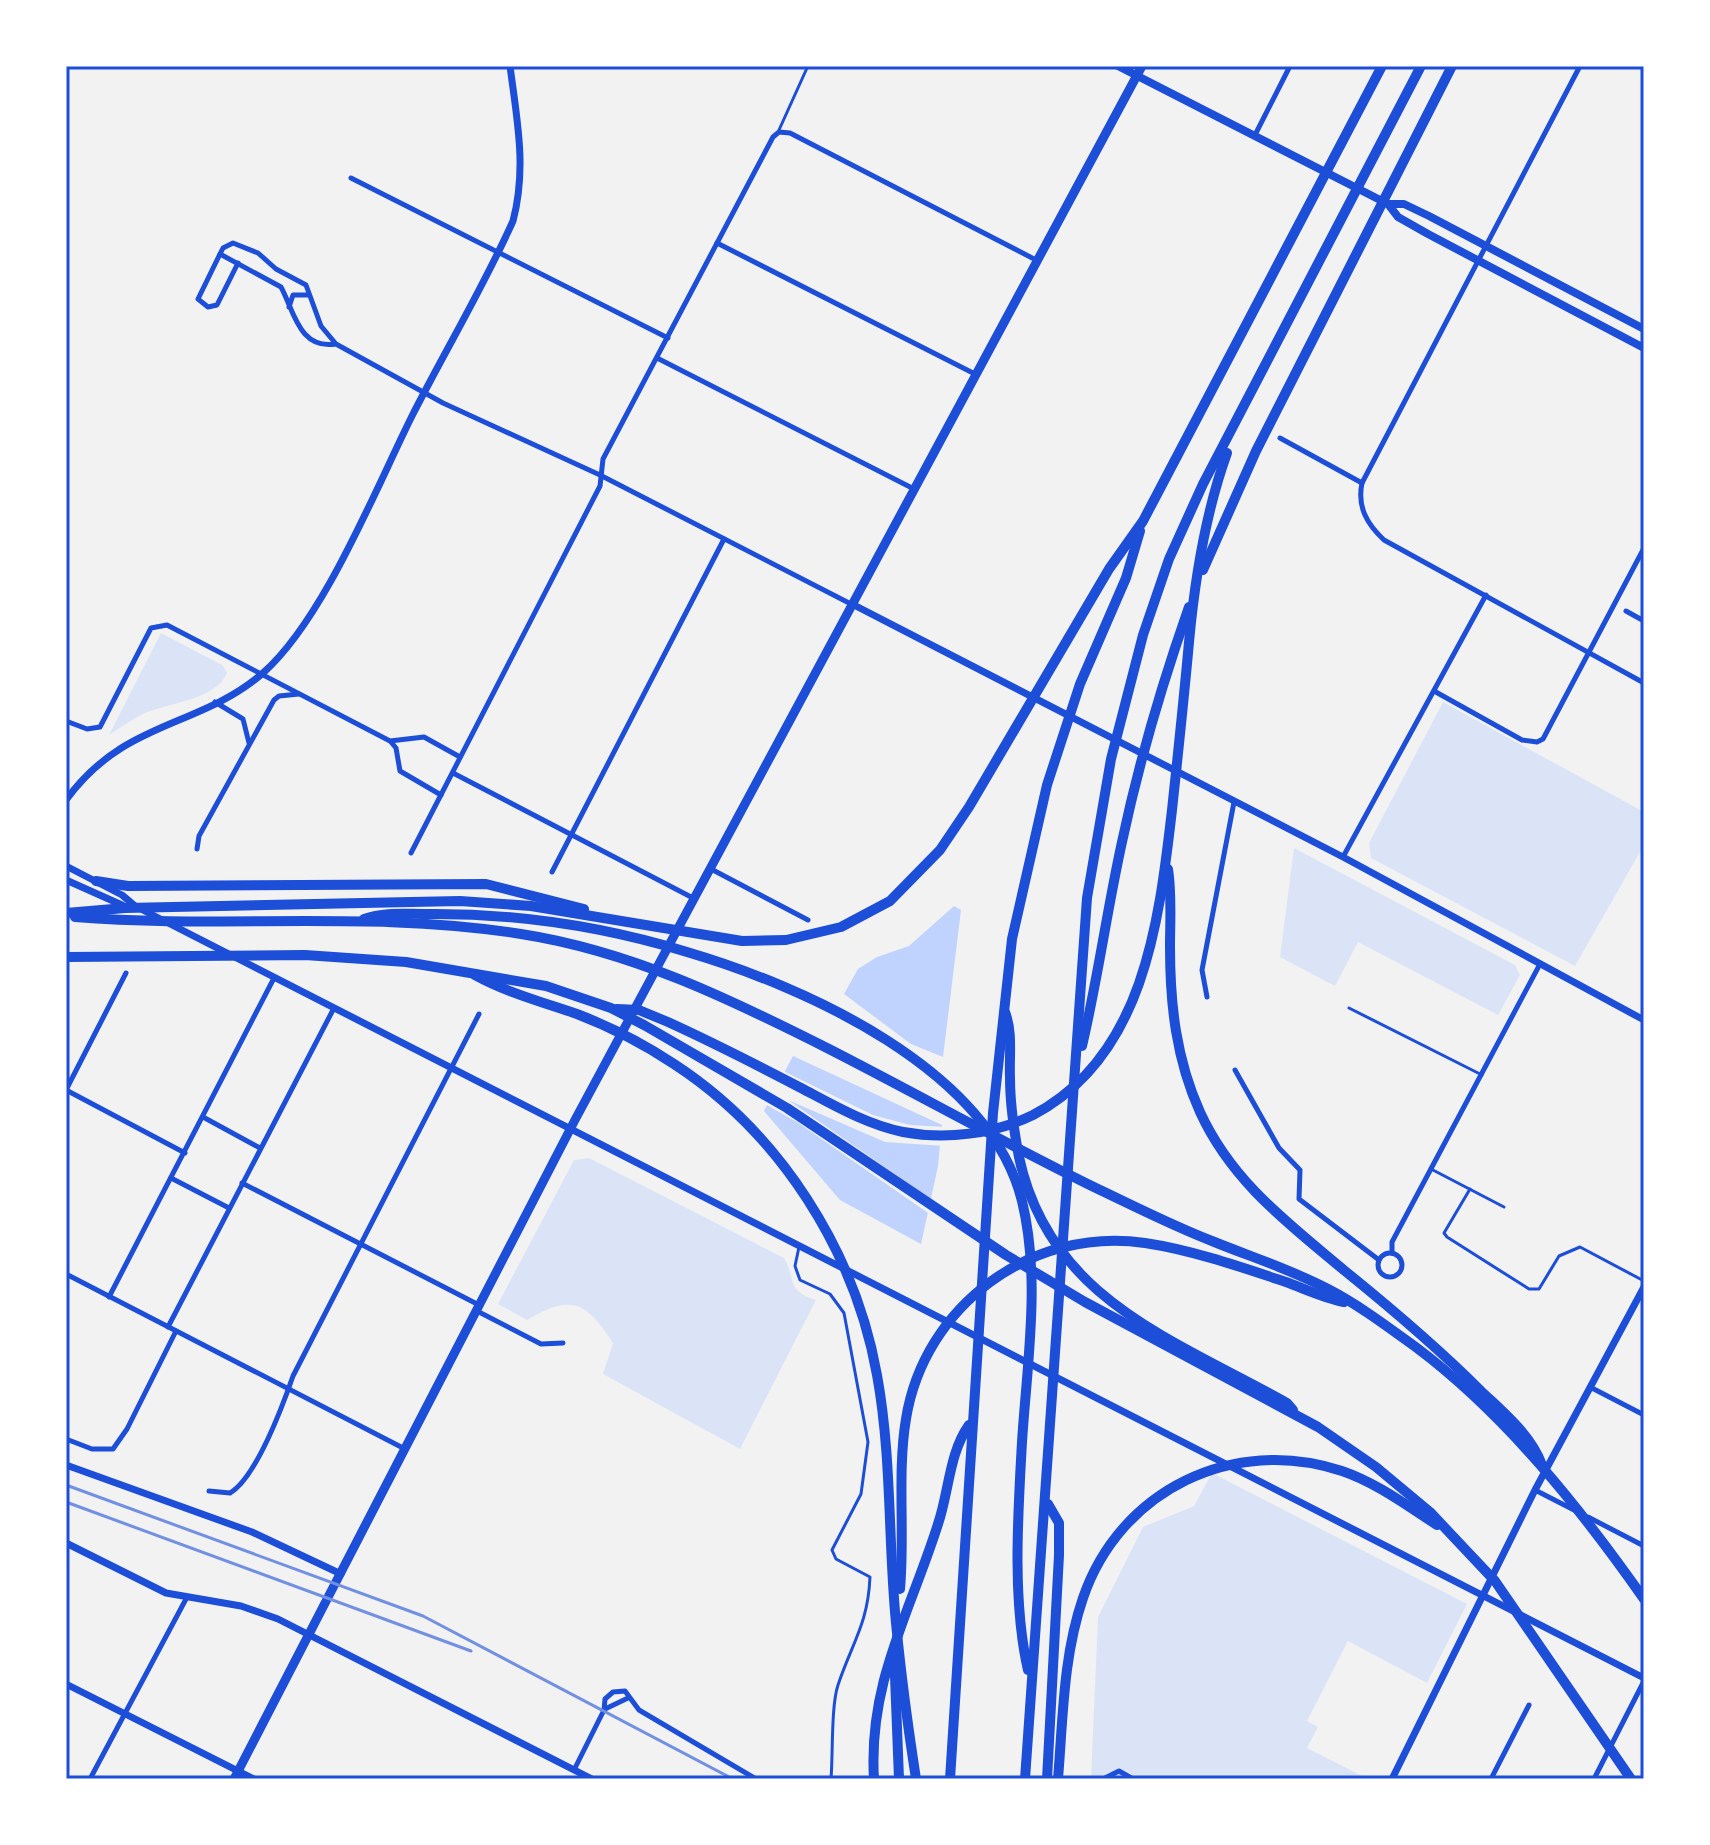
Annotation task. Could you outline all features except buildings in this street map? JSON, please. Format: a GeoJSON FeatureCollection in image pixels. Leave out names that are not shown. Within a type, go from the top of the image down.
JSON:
{"type":"FeatureCollection","features":[{"type":"Feature","properties":{"kind":"highway"},"geometry":{"type":"LineString","coordinates":[[66,914],[212,906],[460,901],[531,906],[720,939],[786,940],[841,927],[890,901],[940,850],[1012,735],[1109,569],[1143,521],[1382,66]]}},
{"type":"Feature","properties":{"kind":"highway"},"geometry":{"type":"LineString","coordinates":[[1025,1779],[1084,935],[1094,840],[1126,699],[1169,559],[1203,484],[1421,66]]}},
{"type":"Feature","properties":{"kind":"highway"},"geometry":{"type":"LineString","coordinates":[[1077,1066],[1099,975],[1132,794],[1157,702],[1191,601],[1256,451],[1452,66]]}},
{"type":"Feature","properties":{"kind":"highway"},"geometry":{"type":"LineString","coordinates":[[611,1008],[639,1010],[668,1022],[879,1125],[909,1133],[953,1135],[1006,1126],[1061,1098],[1100,1059],[1132,1004],[1152,941],[1166,859],[1204,530],[1236,424]]}},
{"type":"Feature","properties":{"kind":"highway"},"geometry":{"type":"LineString","coordinates":[[950,1779],[970,1424],[1004,1006],[1027,863],[1058,753],[1080,684],[1126,578],[1143,521]]}},
{"type":"Feature","properties":{"kind":"highway"},"geometry":{"type":"LineString","coordinates":[[1166,859],[1171,884],[1173,1020],[1186,1074],[1209,1130],[1230,1164],[1261,1202],[1435,1346],[1536,1448],[1543,1470]]}},
{"type":"Feature","properties":{"kind":"highway"},"geometry":{"type":"LineString","coordinates":[[96,881],[128,886],[486,884],[620,920]]}},
{"type":"Feature","properties":{"kind":"highway"},"geometry":{"type":"LineString","coordinates":[[66,914],[128,921],[359,921],[522,934],[617,957],[722,995],[1094,1187],[1214,1242],[1306,1278],[1353,1305],[1442,1369],[1543,1470],[1577,1507],[1644,1599]]}},
{"type":"Feature","properties":{"kind":"highway"},"geometry":{"type":"LineString","coordinates":[[359,921],[377,914],[493,916],[617,934],[731,966],[832,1011],[923,1067],[986,1128],[1014,1176],[1029,1242],[1031,1311],[1019,1493],[1022,1643],[1031,1680]]}},
{"type":"Feature","properties":{"kind":"highway"},"geometry":{"type":"LineString","coordinates":[[66,957],[305,955],[406,962],[520,980],[611,1008],[787,1108],[1006,1255],[1085,1302],[1297,1416],[1361,1455],[1430,1512],[1509,1599],[1631,1779]]}},
{"type":"Feature","properties":{"kind":"highway"},"geometry":{"type":"LineString","coordinates":[[469,971],[504,991],[579,1015],[649,1049],[708,1089],[775,1155],[821,1222],[853,1289],[877,1376],[896,1622],[916,1779]]}},
{"type":"Feature","properties":{"kind":"highway"},"geometry":{"type":"LineString","coordinates":[[1004,1006],[1011,1027],[1010,1100],[1019,1158],[1037,1213],[1065,1260],[1108,1302],[1287,1403],[1297,1416]]}},
{"type":"Feature","properties":{"kind":"highway"},"geometry":{"type":"LineString","coordinates":[[895,1607],[904,1533],[904,1434],[914,1386],[927,1354],[950,1318],[999,1274],[1025,1260],[1060,1248],[1127,1241],[1189,1253],[1353,1305]]}},
{"type":"Feature","properties":{"kind":"highway"},"geometry":{"type":"LineString","coordinates":[[874,1779],[874,1731],[882,1679],[938,1526],[958,1440],[970,1424]]}},
{"type":"Feature","properties":{"kind":"highway"},"geometry":{"type":"LineString","coordinates":[[1058,1779],[1069,1653],[1093,1572],[1108,1546],[1141,1508],[1168,1488],[1200,1472],[1263,1459],[1302,1462],[1343,1471],[1382,1489],[1452,1535]]}},
{"type":"Feature","properties":{"kind":"highway"},"geometry":{"type":"LineString","coordinates":[[1047,1498],[1059,1523],[1047,1779]]}},
{"type":"Feature","properties":{"kind":"highway"},"geometry":{"type":"LineString","coordinates":[[896,1622],[893,1632],[899,1779]]}},
{"type":"Feature","properties":{"kind":"main road"},"geometry":{"type":"LineString","coordinates":[[1118,66],[1140,71],[1388,204],[1398,217],[1479,262],[1644,348]]}},
{"type":"Feature","properties":{"kind":"main road"},"geometry":{"type":"LineString","coordinates":[[236,1775],[569,1130],[1140,71]]}},
{"type":"Feature","properties":{"kind":"main road"},"geometry":{"type":"LineString","coordinates":[[1388,204],[1404,204],[1644,329]]}},
{"type":"Feature","properties":{"kind":"street"},"geometry":{"type":"LineString","coordinates":[[466,66],[488,66]]}},
{"type":"Feature","properties":{"kind":"street"},"geometry":{"type":"LineString","coordinates":[[66,800],[103,759],[131,739],[215,702],[262,674],[315,608],[513,221],[520,193],[522,142],[510,66]]}},
{"type":"Feature","properties":{"kind":"street"},"geometry":{"type":"LineString","coordinates":[[1255,135],[1290,66]]}},
{"type":"Feature","properties":{"kind":"street"},"geometry":{"type":"LineString","coordinates":[[1580,66],[1362,483],[1359,498],[1369,524],[1384,540],[1644,683]]}},
{"type":"Feature","properties":{"kind":"street"},"geometry":{"type":"LineString","coordinates":[[411,853],[600,486],[603,459],[773,137],[779,132],[790,133],[1038,261]]}},
{"type":"Feature","properties":{"kind":"street"},"geometry":{"type":"LineString","coordinates":[[351,178],[668,338]]}},
{"type":"Feature","properties":{"kind":"street"},"geometry":{"type":"LineString","coordinates":[[717,243],[976,375]]}},
{"type":"Feature","properties":{"kind":"street"},"geometry":{"type":"LineString","coordinates":[[238,263],[217,305],[208,307],[198,299],[220,254],[227,245],[240,244],[306,285],[321,326],[336,344],[539,449],[600,475],[1343,857],[1644,1020]]}},
{"type":"Feature","properties":{"kind":"street"},"geometry":{"type":"LineString","coordinates":[[220,254],[278,285],[294,322],[304,334],[327,346],[336,344]]}},
{"type":"Feature","properties":{"kind":"street"},"geometry":{"type":"LineString","coordinates":[[289,307],[293,295],[310,295]]}},
{"type":"Feature","properties":{"kind":"street"},"geometry":{"type":"LineString","coordinates":[[657,358],[915,489]]}},
{"type":"Feature","properties":{"kind":"street"},"geometry":{"type":"LineString","coordinates":[[1280,438],[1362,483]]}},
{"type":"Feature","properties":{"kind":"street"},"geometry":{"type":"LineString","coordinates":[[552,872],[724,539]]}},
{"type":"Feature","properties":{"kind":"street"},"geometry":{"type":"LineString","coordinates":[[1434,691],[1522,740],[1537,742],[1543,739],[1641,560],[1644,548]]}},
{"type":"Feature","properties":{"kind":"street"},"geometry":{"type":"LineString","coordinates":[[1343,857],[1486,595]]}},
{"type":"Feature","properties":{"kind":"street"},"geometry":{"type":"LineString","coordinates":[[1626,611],[1644,621]]}},
{"type":"Feature","properties":{"kind":"street"},"geometry":{"type":"LineString","coordinates":[[66,721],[95,730],[104,723],[151,628],[163,624],[390,741],[396,748],[400,771],[441,795]]}},
{"type":"Feature","properties":{"kind":"street"},"geometry":{"type":"LineString","coordinates":[[197,849],[199,836],[274,700],[279,696],[299,694]]}},
{"type":"Feature","properties":{"kind":"street"},"geometry":{"type":"LineString","coordinates":[[215,702],[243,719],[249,744]]}},
{"type":"Feature","properties":{"kind":"street"},"geometry":{"type":"LineString","coordinates":[[390,741],[424,737],[460,757]]}},
{"type":"Feature","properties":{"kind":"street"},"geometry":{"type":"LineString","coordinates":[[453,773],[694,899]]}},
{"type":"Feature","properties":{"kind":"street"},"geometry":{"type":"LineString","coordinates":[[1207,997],[1202,970],[1234,802]]}},
{"type":"Feature","properties":{"kind":"street"},"geometry":{"type":"LineString","coordinates":[[66,866],[135,906],[451,1070],[1484,1594],[1644,1680],[1594,1779]]}},
{"type":"Feature","properties":{"kind":"street"},"geometry":{"type":"LineString","coordinates":[[710,868],[808,920]]}},
{"type":"Feature","properties":{"kind":"street"},"geometry":{"type":"LineString","coordinates":[[66,880],[115,905],[135,906]]}},
{"type":"Feature","properties":{"kind":"street"},"geometry":{"type":"LineString","coordinates":[[1392,1253],[1392,1242],[1540,964]]}},
{"type":"Feature","properties":{"kind":"street"},"geometry":{"type":"LineString","coordinates":[[126,973],[66,1090],[185,1153]]}},
{"type":"Feature","properties":{"kind":"street"},"geometry":{"type":"LineString","coordinates":[[109,1297],[274,978]]}},
{"type":"Feature","properties":{"kind":"street"},"geometry":{"type":"LineString","coordinates":[[168,1327],[334,1008]]}},
{"type":"Feature","properties":{"kind":"street"},"geometry":{"type":"LineString","coordinates":[[209,1491],[230,1493],[243,1482],[479,1014]]}},
{"type":"Feature","properties":{"kind":"street"},"geometry":{"type":"LineString","coordinates":[[1235,1070],[1279,1148],[1300,1170],[1299,1199],[1379,1260],[1383,1275],[1395,1276],[1403,1266],[1400,1257],[1392,1253]]}},
{"type":"Feature","properties":{"kind":"street"},"geometry":{"type":"LineString","coordinates":[[203,1117],[260,1148]]}},
{"type":"Feature","properties":{"kind":"street"},"geometry":{"type":"LineString","coordinates":[[171,1178],[229,1208]]}},
{"type":"Feature","properties":{"kind":"street"},"geometry":{"type":"LineString","coordinates":[[242,1183],[362,1244],[541,1344],[563,1343]]}},
{"type":"Feature","properties":{"kind":"street"},"geometry":{"type":"LineString","coordinates":[[1379,1260],[1392,1253]]}},
{"type":"Feature","properties":{"kind":"street"},"geometry":{"type":"LineString","coordinates":[[66,1274],[406,1449]]}},
{"type":"Feature","properties":{"kind":"street"},"geometry":{"type":"LineString","coordinates":[[1393,1779],[1535,1490],[1644,1284]]}},
{"type":"Feature","properties":{"kind":"street"},"geometry":{"type":"LineString","coordinates":[[66,1439],[107,1451],[119,1443],[176,1331]]}},
{"type":"Feature","properties":{"kind":"street"},"geometry":{"type":"LineString","coordinates":[[1590,1387],[1644,1415]]}},
{"type":"Feature","properties":{"kind":"street"},"geometry":{"type":"LineString","coordinates":[[66,1465],[252,1532],[341,1574]]}},
{"type":"Feature","properties":{"kind":"street"},"geometry":{"type":"LineString","coordinates":[[1535,1490],[1644,1546]]}},
{"type":"Feature","properties":{"kind":"street"},"geometry":{"type":"LineString","coordinates":[[66,1543],[158,1590],[186,1599],[250,1608],[309,1634],[592,1779]]}},
{"type":"Feature","properties":{"kind":"street"},"geometry":{"type":"LineString","coordinates":[[90,1779],[186,1599]]}},
{"type":"Feature","properties":{"kind":"street"},"geometry":{"type":"LineString","coordinates":[[66,1684],[236,1775],[254,1779]]}},
{"type":"Feature","properties":{"kind":"street"},"geometry":{"type":"LineString","coordinates":[[574,1770],[604,1710],[608,1695],[625,1691],[639,1710],[756,1779]]}},
{"type":"Feature","properties":{"kind":"street"},"geometry":{"type":"LineString","coordinates":[[604,1710],[628,1698]]}},
{"type":"Feature","properties":{"kind":"street"},"geometry":{"type":"LineString","coordinates":[[1491,1779],[1529,1705]]}},
{"type":"Feature","properties":{"kind":"street"},"geometry":{"type":"LineString","coordinates":[[1103,1779],[1119,1771],[1133,1779]]}},
{"type":"Feature","properties":{"kind":"lane"},"geometry":{"type":"LineString","coordinates":[[779,132],[807,68]]}},
{"type":"Feature","properties":{"kind":"lane"},"geometry":{"type":"LineString","coordinates":[[1349,1008],[1482,1075]]}},
{"type":"Feature","properties":{"kind":"lane"},"geometry":{"type":"LineString","coordinates":[[1431,1169],[1504,1207]]}},
{"type":"Feature","properties":{"kind":"lane"},"geometry":{"type":"LineString","coordinates":[[1470,1189],[1444,1233],[1529,1289],[1539,1289],[1559,1256],[1580,1247],[1644,1284]]}},
{"type":"Feature","properties":{"kind":"lane"},"geometry":{"type":"LineString","coordinates":[[800,1246],[797,1277],[807,1285],[830,1294],[844,1313],[868,1442],[861,1494],[832,1550],[836,1559],[870,1577],[868,1611],[861,1635],[837,1688],[831,1779]]}},
{"type":"Feature","properties":{"kind":"shaded area"},"geometry":{"type":"Polygon","coordinates":[[[161,633],[222,665],[227,672],[222,681],[203,695],[143,714],[109,735],[161,633]]]}},
{"type":"Feature","properties":{"kind":"shaded area"},"geometry":{"type":"Polygon","coordinates":[[[1443,702],[1644,812],[1644,845],[1575,966],[1371,858],[1369,843],[1443,702]]]}},
{"type":"Feature","properties":{"kind":"shaded area"},"geometry":{"type":"Polygon","coordinates":[[[1294,848],[1515,965],[1520,975],[1498,1015],[1358,942],[1335,986],[1280,957],[1294,848]]]}},
{"type":"Feature","properties":{"kind":"shaded area"},"geometry":{"type":"Polygon","coordinates":[[[589,1158],[784,1258],[796,1288],[816,1300],[740,1449],[603,1374],[613,1343],[586,1310],[566,1305],[527,1320],[498,1304],[574,1160],[589,1158]]]}},
{"type":"Feature","properties":{"kind":"shaded area"},"geometry":{"type":"Polygon","coordinates":[[[1212,1473],[1467,1604],[1427,1683],[1348,1641],[1307,1721],[1318,1727],[1307,1748],[1368,1779],[1091,1779],[1098,1617],[1143,1527],[1194,1506],[1212,1473]]]}},
{"type":"Feature","properties":{"kind":"water"},"geometry":{"type":"Polygon","coordinates":[[[954,906],[961,910],[943,1057],[911,1044],[844,994],[858,969],[877,957],[909,946],[954,906]]]}},
{"type":"Feature","properties":{"kind":"water"},"geometry":{"type":"Polygon","coordinates":[[[793,1056],[942,1125],[938,1166],[921,1244],[840,1200],[764,1111],[793,1056]]]}},
{"type":"Feature","properties":{"kind":"pier"},"geometry":{"type":"Polygon","coordinates":[[[781,1070],[873,1115],[910,1125],[946,1127],[944,1146],[885,1142],[788,1100],[934,1201],[931,1215],[797,1122],[763,1103],[781,1070]]]}},
{"type":"Feature","properties":{"kind":"railway"},"geometry":{"type":"LineString","coordinates":[[66,1485],[423,1616],[733,1779]]}},
{"type":"Feature","properties":{"kind":"railway"},"geometry":{"type":"LineString","coordinates":[[66,1502],[471,1651]]}}]}
